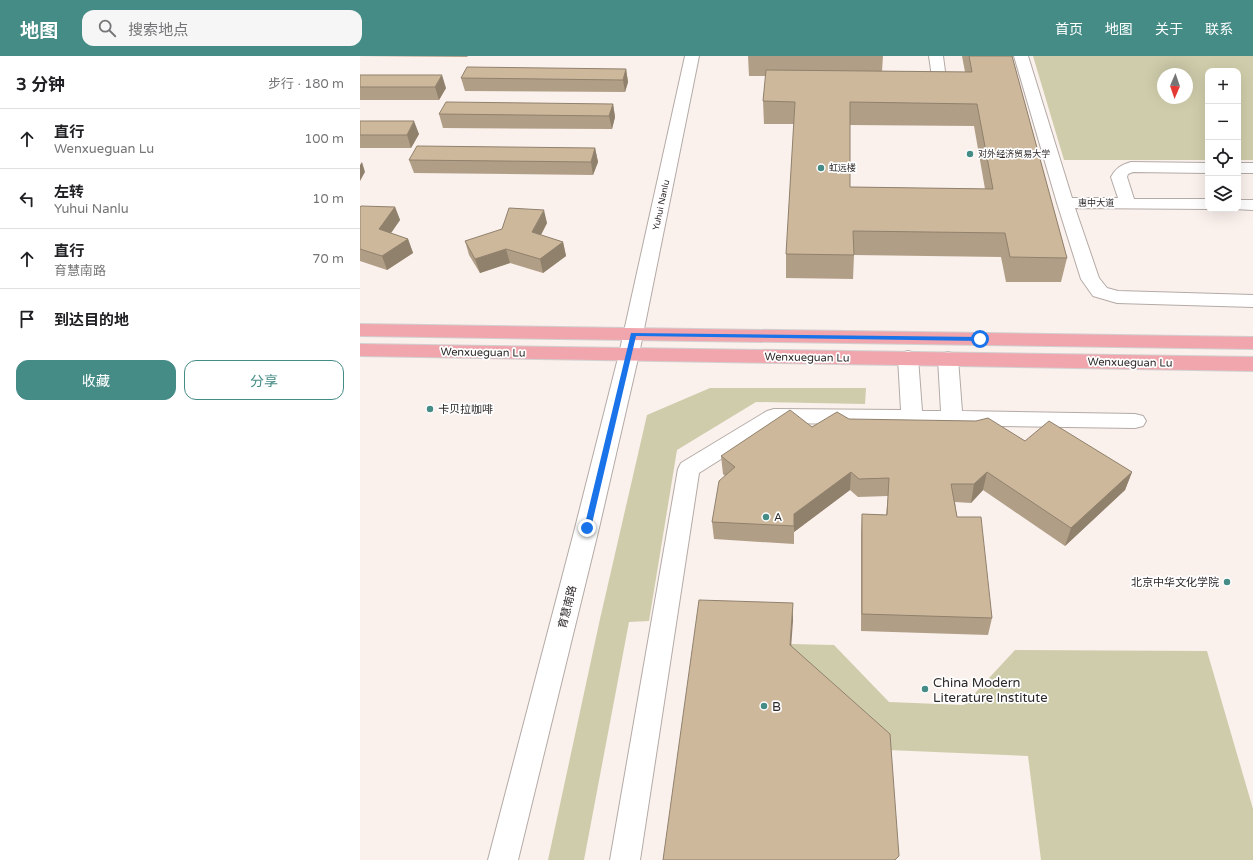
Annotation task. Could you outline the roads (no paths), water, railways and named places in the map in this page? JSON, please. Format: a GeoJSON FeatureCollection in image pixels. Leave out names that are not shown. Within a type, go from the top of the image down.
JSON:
{"type":"FeatureCollection","features":[{"type":"Feature","properties":{"kind":"main road","name":"Wenxueguan Lu"},"geometry":{"type":"LineString","coordinates":[[360,330],[908,358],[1253,364]]}},
{"type":"Feature","properties":{"kind":"main road","name":"Wenxueguan Lu"},"geometry":{"type":"LineString","coordinates":[[360,350],[631,344],[1253,343]]}},
{"type":"Feature","properties":{"kind":"street","name":"Yuhui Nanlu"},"geometry":{"type":"LineString","coordinates":[[631,344],[692,56]]}},
{"type":"Feature","properties":{"kind":"street"},"geometry":{"type":"LineString","coordinates":[[904,82],[928,82],[939,79],[936,56]]}},
{"type":"Feature","properties":{"kind":"street","name":"惠中大道"},"geometry":{"type":"LineString","coordinates":[[1021,56],[1065,203],[1125,196],[1205,204]]}},
{"type":"Feature","properties":{"kind":"street"},"geometry":{"type":"LineString","coordinates":[[1205,168],[1131,167],[1122,171],[1119,177],[1125,196],[1205,190]]}},
{"type":"Feature","properties":{"kind":"street"},"geometry":{"type":"LineString","coordinates":[[1241,168],[1253,168]]}},
{"type":"Feature","properties":{"kind":"street"},"geometry":{"type":"LineString","coordinates":[[1241,190],[1253,190]]}},
{"type":"Feature","properties":{"kind":"street"},"geometry":{"type":"LineString","coordinates":[[1065,203],[1090,279],[1100,292],[1117,297],[1253,301]]}},
{"type":"Feature","properties":{"kind":"street"},"geometry":{"type":"LineString","coordinates":[[1241,204],[1253,205]]}},
{"type":"Feature","properties":{"kind":"street","name":"育慧南路"},"geometry":{"type":"LineString","coordinates":[[502,860],[587,528],[631,344]]}},
{"type":"Feature","properties":{"kind":"street"},"geometry":{"type":"LineString","coordinates":[[908,358],[912,418]]}},
{"type":"Feature","properties":{"kind":"street"},"geometry":{"type":"LineString","coordinates":[[948,359],[952,419]]}},
{"type":"Feature","properties":{"kind":"street"},"geometry":{"type":"LineString","coordinates":[[625,860],[689,469],[774,416],[1135,421]]}},
{"type":"Feature","properties":{"kind":"place","name":"对外经济贸易大学"},"geometry":{"type":"Point","coordinates":[970,154]}},
{"type":"Feature","properties":{"kind":"place","name":"虹远楼"},"geometry":{"type":"Point","coordinates":[821,168]}},
{"type":"Feature","properties":{"kind":"place","name":"卡贝拉咖啡"},"geometry":{"type":"Point","coordinates":[430,409]}},
{"type":"Feature","properties":{"kind":"place","name":"A"},"geometry":{"type":"Point","coordinates":[766,517]}},
{"type":"Feature","properties":{"kind":"place","name":"北京中华文化学院"},"geometry":{"type":"Point","coordinates":[1227,582]}},
{"type":"Feature","properties":{"kind":"place","name":"China Modern Literature Institute"},"geometry":{"type":"Point","coordinates":[925,689]}},
{"type":"Feature","properties":{"kind":"place","name":"B"},"geometry":{"type":"Point","coordinates":[764,706]}}]}
